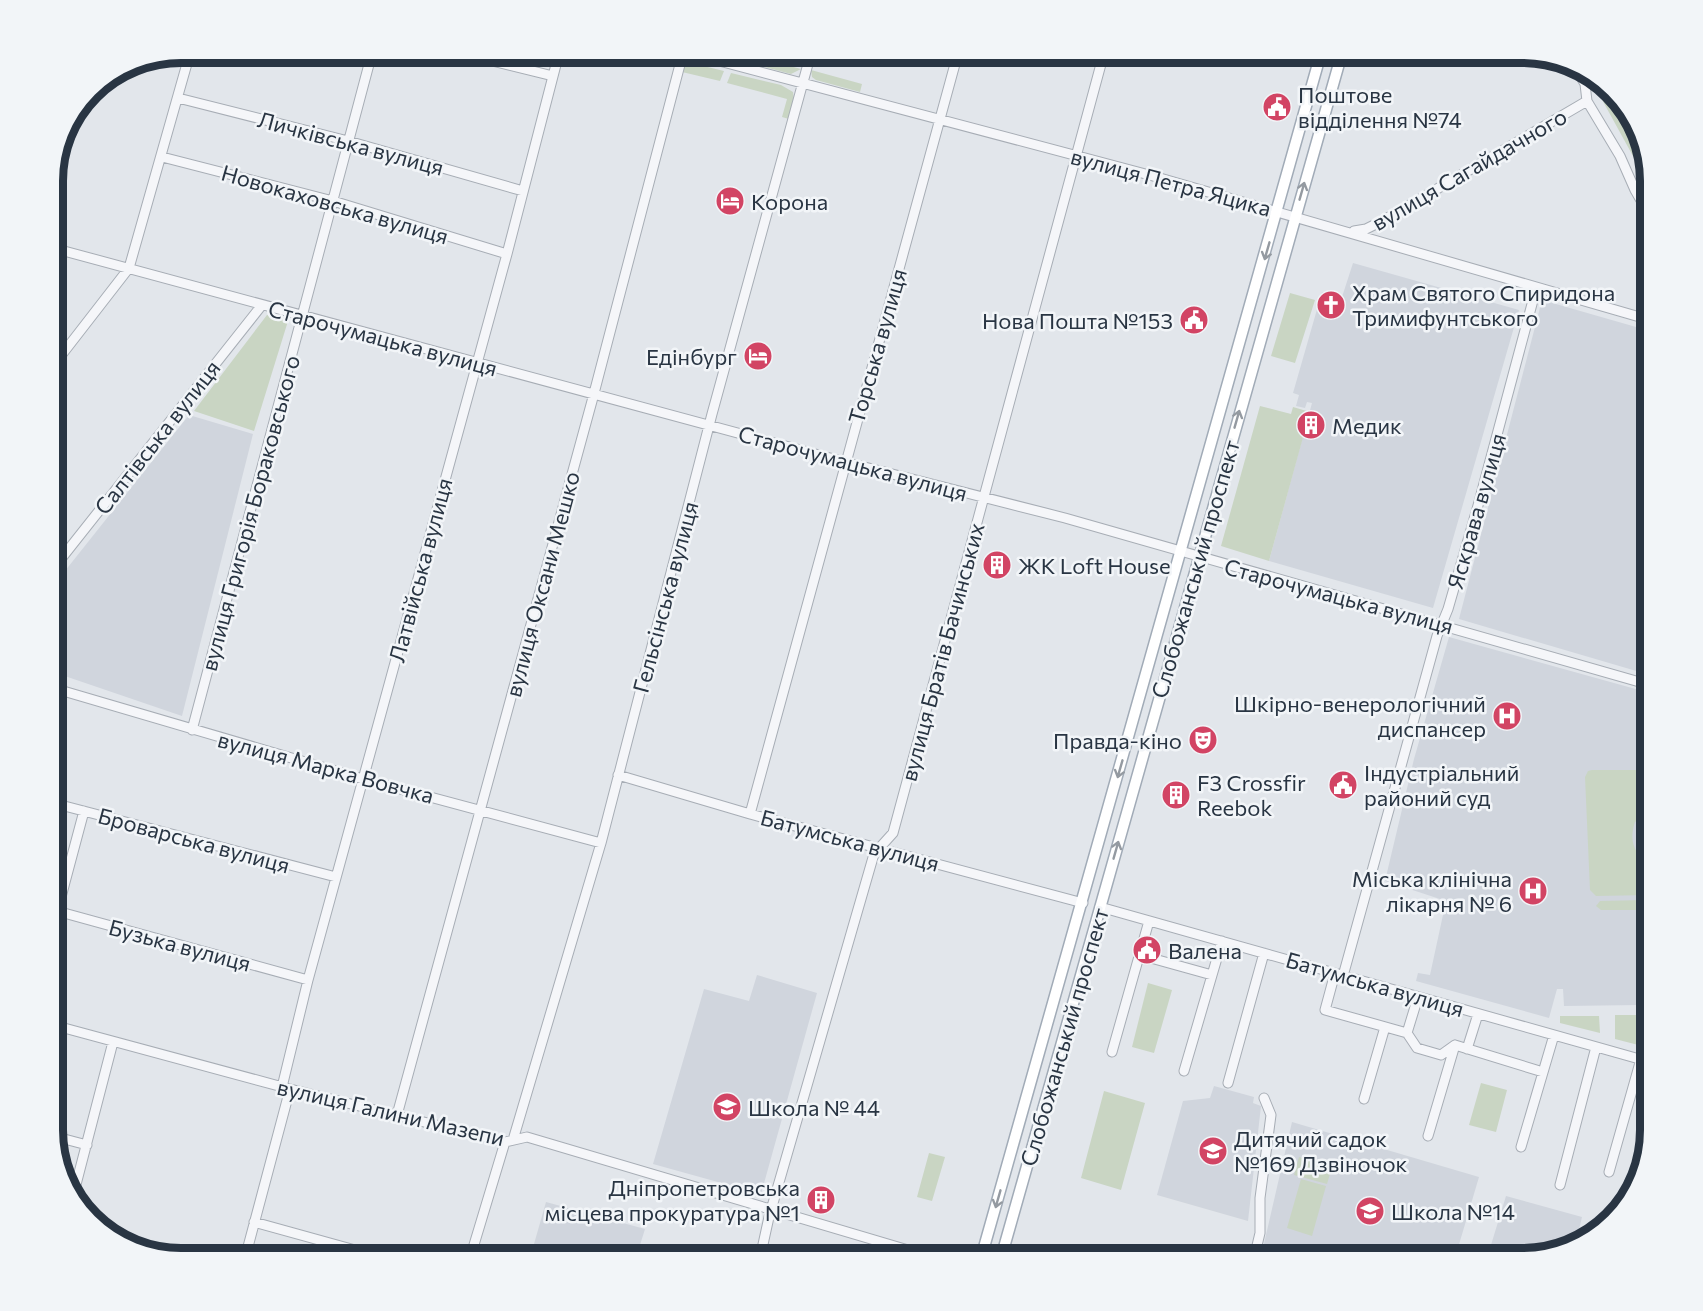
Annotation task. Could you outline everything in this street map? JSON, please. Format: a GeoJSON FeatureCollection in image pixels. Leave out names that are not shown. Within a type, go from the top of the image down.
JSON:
{"type":"FeatureCollection","features":[{"type":"Feature","properties":{"kind":"main road","name":"Слобожанський проспект"},"geometry":{"type":"LineString","coordinates":[[984,1248],[1319,63]]}},
{"type":"Feature","properties":{"kind":"main road","name":"Слобожанський проспект"},"geometry":{"type":"LineString","coordinates":[[1004,1248],[1339,63]]}},
{"type":"Feature","properties":{"kind":"street"},"geometry":{"type":"LineString","coordinates":[[63,353],[129,268],[187,63]]}},
{"type":"Feature","properties":{"kind":"street","name":"вулиця Григорія Бораковського"},"geometry":{"type":"LineString","coordinates":[[192,730],[369,63]]}},
{"type":"Feature","properties":{"kind":"street"},"geometry":{"type":"LineString","coordinates":[[503,63],[553,76]]}},
{"type":"Feature","properties":{"kind":"street","name":"Латвійська вулиця"},"geometry":{"type":"LineString","coordinates":[[248,1248],[286,1088],[308,980],[507,254],[556,63]]}},
{"type":"Feature","properties":{"kind":"street","name":"вулиця Оксани Мешко"},"geometry":{"type":"LineString","coordinates":[[397,1115],[593,394],[680,63]]}},
{"type":"Feature","properties":{"kind":"street","name":"вулиця Петра Яцика"},"geometry":{"type":"LineString","coordinates":[[728,63],[1295,216],[1536,289],[1640,317]]}},
{"type":"Feature","properties":{"kind":"street","name":"Гельсінська вулиця"},"geometry":{"type":"LineString","coordinates":[[473,1248],[509,1141],[601,843],[710,425],[808,63]]}},
{"type":"Feature","properties":{"kind":"street","name":"Торська вулиця"},"geometry":{"type":"LineString","coordinates":[[750,814],[955,63]]}},
{"type":"Feature","properties":{"kind":"street","name":"вулиця Братів Бачинських"},"geometry":{"type":"LineString","coordinates":[[762,1248],[771,1209],[874,854],[882,849],[893,833],[964,579],[983,497],[1101,63]]}},
{"type":"Feature","properties":{"kind":"street"},"geometry":{"type":"LineString","coordinates":[[1583,81],[1587,101],[1620,156],[1640,199]]}},
{"type":"Feature","properties":{"kind":"street","name":"Личківська вулиця"},"geometry":{"type":"LineString","coordinates":[[178,98],[348,141],[523,190]]}},
{"type":"Feature","properties":{"kind":"street","name":"вулиця Сагайдачного"},"geometry":{"type":"LineString","coordinates":[[1348,231],[1366,229],[1384,220],[1587,101]]}},
{"type":"Feature","properties":{"kind":"street","name":"Новокаховська вулиця"},"geometry":{"type":"LineString","coordinates":[[162,157],[333,201],[507,254]]}},
{"type":"Feature","properties":{"kind":"street","name":"Старочумацька вулиця"},"geometry":{"type":"LineString","coordinates":[[63,251],[1181,551],[1640,682]]}},
{"type":"Feature","properties":{"kind":"street","name":"Яскрава вулиця"},"geometry":{"type":"LineString","coordinates":[[1385,1027],[1325,1010],[1339,974],[1479,502],[1536,289]]}},
{"type":"Feature","properties":{"kind":"street","name":"Салтівська вулиця"},"geometry":{"type":"LineString","coordinates":[[63,557],[262,305]]}},
{"type":"Feature","properties":{"kind":"street","name":"вулиця Марка Вовчка"},"geometry":{"type":"LineString","coordinates":[[63,691],[363,779],[601,843]]}},
{"type":"Feature","properties":{"kind":"street","name":"Батумська вулиця"},"geometry":{"type":"LineString","coordinates":[[618,775],[750,814],[1083,903]]}},
{"type":"Feature","properties":{"kind":"street","name":"Броварська вулиця"},"geometry":{"type":"LineString","coordinates":[[63,806],[336,877]]}},
{"type":"Feature","properties":{"kind":"street"},"geometry":{"type":"LineString","coordinates":[[63,883],[84,811]]}},
{"type":"Feature","properties":{"kind":"street","name":"Батумська вулиця"},"geometry":{"type":"LineString","coordinates":[[1100,907],[1640,1058]]}},
{"type":"Feature","properties":{"kind":"street","name":"Бузька вулиця"},"geometry":{"type":"LineString","coordinates":[[63,913],[308,980]]}},
{"type":"Feature","properties":{"kind":"street"},"geometry":{"type":"LineString","coordinates":[[1112,1052],[1149,921]]}},
{"type":"Feature","properties":{"kind":"street"},"geometry":{"type":"LineString","coordinates":[[1184,1071],[1222,941]]}},
{"type":"Feature","properties":{"kind":"street"},"geometry":{"type":"LineString","coordinates":[[1228,1083],[1264,953]]}},
{"type":"Feature","properties":{"kind":"street"},"geometry":{"type":"LineString","coordinates":[[1140,955],[1212,975]]}},
{"type":"Feature","properties":{"kind":"street"},"geometry":{"type":"LineString","coordinates":[[1407,1034],[1419,997]]}},
{"type":"Feature","properties":{"kind":"street"},"geometry":{"type":"LineString","coordinates":[[1467,1049],[1478,1014]]}},
{"type":"Feature","properties":{"kind":"street"},"geometry":{"type":"LineString","coordinates":[[1364,1099],[1385,1027],[1407,1034],[1417,1048],[1441,1055],[1455,1046],[1543,1072]]}},
{"type":"Feature","properties":{"kind":"street","name":"вулиця Галини Мазепи"},"geometry":{"type":"LineString","coordinates":[[63,1028],[286,1088],[397,1115],[509,1141],[527,1137],[902,1248]]}},
{"type":"Feature","properties":{"kind":"street"},"geometry":{"type":"LineString","coordinates":[[1521,1147],[1554,1035]]}},
{"type":"Feature","properties":{"kind":"street"},"geometry":{"type":"LineString","coordinates":[[76,1184],[113,1042]]}},
{"type":"Feature","properties":{"kind":"street"},"geometry":{"type":"LineString","coordinates":[[1428,1136],[1455,1046]]}},
{"type":"Feature","properties":{"kind":"street"},"geometry":{"type":"LineString","coordinates":[[1560,1185],[1596,1047]]}},
{"type":"Feature","properties":{"kind":"street"},"geometry":{"type":"LineString","coordinates":[[1609,1172],[1640,1078]]}},
{"type":"Feature","properties":{"kind":"street"},"geometry":{"type":"LineString","coordinates":[[1256,1248],[1260,1233],[1260,1198],[1271,1115],[1264,1098]]}},
{"type":"Feature","properties":{"kind":"street"},"geometry":{"type":"LineString","coordinates":[[63,1139],[87,1145]]}},
{"type":"Feature","properties":{"kind":"street"},"geometry":{"type":"LineString","coordinates":[[254,1222],[348,1248]]}},
{"type":"Feature","properties":{"kind":"shaded area"},"geometry":{"type":"Polygon","coordinates":[[[1353,263],[1519,310],[1433,608],[1269,561],[1312,403],[1307,402],[1305,408],[1296,406],[1299,395],[1293,393],[1322,292],[1342,297],[1353,263]]]}},
{"type":"Feature","properties":{"kind":"shaded area"},"geometry":{"type":"Polygon","coordinates":[[[1542,300],[1640,328],[1640,672],[1459,619],[1542,300]]]}},
{"type":"Feature","properties":{"kind":"shaded area"},"geometry":{"type":"Polygon","coordinates":[[[189,415],[253,434],[182,716],[63,675],[63,573],[189,415]]]}},
{"type":"Feature","properties":{"kind":"shaded area","name":"Міська клінічна лікарня № 6"},"geometry":{"type":"Polygon","coordinates":[[[1449,637],[1640,690],[1639,1005],[1564,1006],[1563,989],[1557,989],[1549,1018],[1416,981],[1418,973],[1430,975],[1446,901],[1385,881],[1414,759],[1449,637]]]}},
{"type":"Feature","properties":{"kind":"shaded area","name":"Школа № 44"},"geometry":{"type":"Polygon","coordinates":[[[757,975],[817,993],[761,1194],[653,1164],[704,989],[749,1001],[757,975]]]}},
{"type":"Feature","properties":{"kind":"shaded area","name":"Дитячий садок №169 Дзвіночок"},"geometry":{"type":"Polygon","coordinates":[[[1214,1086],[1254,1097],[1253,1103],[1261,1106],[1248,1221],[1157,1195],[1183,1101],[1210,1098],[1214,1086]]]}},
{"type":"Feature","properties":{"kind":"shaded area","name":"Школа №14"},"geometry":{"type":"Polygon","coordinates":[[[1292,1122],[1479,1177],[1458,1248],[1263,1248],[1292,1122]]]}},
{"type":"Feature","properties":{"kind":"shaded area"},"geometry":{"type":"Polygon","coordinates":[[[1506,1196],[1582,1217],[1578,1234],[1560,1242],[1537,1247],[1490,1248],[1506,1196]]]}},
{"type":"Feature","properties":{"kind":"shaded area"},"geometry":{"type":"Polygon","coordinates":[[[546,1202],[645,1229],[639,1248],[533,1248],[546,1202]]]}},
{"type":"Feature","properties":{"kind":"green space"},"geometry":{"type":"Polygon","coordinates":[[[686,63],[724,71],[720,81],[682,72],[686,63]]]}},
{"type":"Feature","properties":{"kind":"green space"},"geometry":{"type":"Polygon","coordinates":[[[749,63],[779,63],[801,69],[791,74],[749,63]]]}},
{"type":"Feature","properties":{"kind":"green space"},"geometry":{"type":"Polygon","coordinates":[[[811,70],[862,84],[860,92],[816,80],[812,77],[811,70]]]}},
{"type":"Feature","properties":{"kind":"green space"},"geometry":{"type":"Polygon","coordinates":[[[731,73],[781,85],[793,92],[794,99],[789,119],[782,117],[787,99],[727,83],[731,73]]]}},
{"type":"Feature","properties":{"kind":"green space"},"geometry":{"type":"Polygon","coordinates":[[[1596,89],[1611,103],[1628,129],[1639,167],[1596,89]]]}},
{"type":"Feature","properties":{"kind":"green space"},"geometry":{"type":"Polygon","coordinates":[[[1290,293],[1315,300],[1295,363],[1271,356],[1290,293]]]}},
{"type":"Feature","properties":{"kind":"green space"},"geometry":{"type":"Polygon","coordinates":[[[267,315],[288,321],[254,431],[194,411],[267,315]]]}},
{"type":"Feature","properties":{"kind":"green space"},"geometry":{"type":"Polygon","coordinates":[[[1260,406],[1291,414],[1293,407],[1310,412],[1269,561],[1221,546],[1260,406]]]}},
{"type":"Feature","properties":{"kind":"green space"},"geometry":{"type":"Polygon","coordinates":[[[1640,770],[1640,818],[1635,822],[1632,834],[1634,846],[1640,855],[1640,895],[1596,896],[1590,890],[1585,777],[1588,771],[1640,770]]]}},
{"type":"Feature","properties":{"kind":"green space"},"geometry":{"type":"Polygon","coordinates":[[[1640,900],[1640,910],[1601,910],[1596,906],[1600,901],[1640,900]]]}},
{"type":"Feature","properties":{"kind":"green space"},"geometry":{"type":"Polygon","coordinates":[[[1148,983],[1172,990],[1154,1053],[1132,1047],[1148,983]]]}},
{"type":"Feature","properties":{"kind":"green space"},"geometry":{"type":"Polygon","coordinates":[[[1615,1015],[1640,1015],[1640,1045],[1615,1039],[1615,1015]]]}},
{"type":"Feature","properties":{"kind":"green space"},"geometry":{"type":"Polygon","coordinates":[[[1560,1016],[1599,1016],[1600,1033],[1560,1023],[1560,1016]]]}},
{"type":"Feature","properties":{"kind":"green space"},"geometry":{"type":"Polygon","coordinates":[[[1481,1083],[1507,1090],[1496,1132],[1469,1125],[1481,1083]]]}},
{"type":"Feature","properties":{"kind":"green space"},"geometry":{"type":"Polygon","coordinates":[[[1104,1091],[1145,1103],[1121,1190],[1081,1178],[1104,1091]]]}},
{"type":"Feature","properties":{"kind":"green space"},"geometry":{"type":"Polygon","coordinates":[[[929,1153],[945,1157],[932,1201],[917,1197],[929,1153]]]}},
{"type":"Feature","properties":{"kind":"green space"},"geometry":{"type":"Polygon","coordinates":[[[1299,1157],[1332,1167],[1327,1184],[1294,1175],[1299,1157]]]}},
{"type":"Feature","properties":{"kind":"green space"},"geometry":{"type":"Polygon","coordinates":[[[1301,1179],[1326,1186],[1312,1236],[1287,1228],[1301,1179]]]}},
{"type":"Feature","properties":{"kind":"place","name":"Поштове відділення №74"},"geometry":{"type":"Point","coordinates":[1277,107]}},
{"type":"Feature","properties":{"kind":"place","name":"Корона"},"geometry":{"type":"Point","coordinates":[730,201]}},
{"type":"Feature","properties":{"kind":"place","name":"Храм Святого Спиридона Тримифунтського"},"geometry":{"type":"Point","coordinates":[1331,305]}},
{"type":"Feature","properties":{"kind":"place","name":"Нова Пошта №153"},"geometry":{"type":"Point","coordinates":[1194,320]}},
{"type":"Feature","properties":{"kind":"place","name":"Едінбург"},"geometry":{"type":"Point","coordinates":[758,356]}},
{"type":"Feature","properties":{"kind":"place","name":"Медик"},"geometry":{"type":"Point","coordinates":[1311,425]}},
{"type":"Feature","properties":{"kind":"place","name":"ЖК Loft House"},"geometry":{"type":"Point","coordinates":[997,565]}},
{"type":"Feature","properties":{"kind":"place","name":"Шкірно-венерологічний диспансер"},"geometry":{"type":"Point","coordinates":[1507,716]}},
{"type":"Feature","properties":{"kind":"place","name":"Правда-кіно"},"geometry":{"type":"Point","coordinates":[1203,740]}},
{"type":"Feature","properties":{"kind":"place","name":"Індустріальний районий суд"},"geometry":{"type":"Point","coordinates":[1343,785]}},
{"type":"Feature","properties":{"kind":"place","name":"F3 Crossfir Reebok"},"geometry":{"type":"Point","coordinates":[1176,795]}},
{"type":"Feature","properties":{"kind":"place","name":"Міська клінічна лікарня № 6"},"geometry":{"type":"Point","coordinates":[1533,891]}},
{"type":"Feature","properties":{"kind":"place","name":"Валена"},"geometry":{"type":"Point","coordinates":[1147,950]}},
{"type":"Feature","properties":{"kind":"place","name":"Школа № 44"},"geometry":{"type":"Point","coordinates":[727,1107]}},
{"type":"Feature","properties":{"kind":"place","name":"Дитячий садок №169 Дзвіночок"},"geometry":{"type":"Point","coordinates":[1213,1151]}},
{"type":"Feature","properties":{"kind":"place","name":"Дніпропетровська місцева прокуратура №1"},"geometry":{"type":"Point","coordinates":[821,1200]}},
{"type":"Feature","properties":{"kind":"place","name":"Школа №14"},"geometry":{"type":"Point","coordinates":[1370,1211]}}]}
